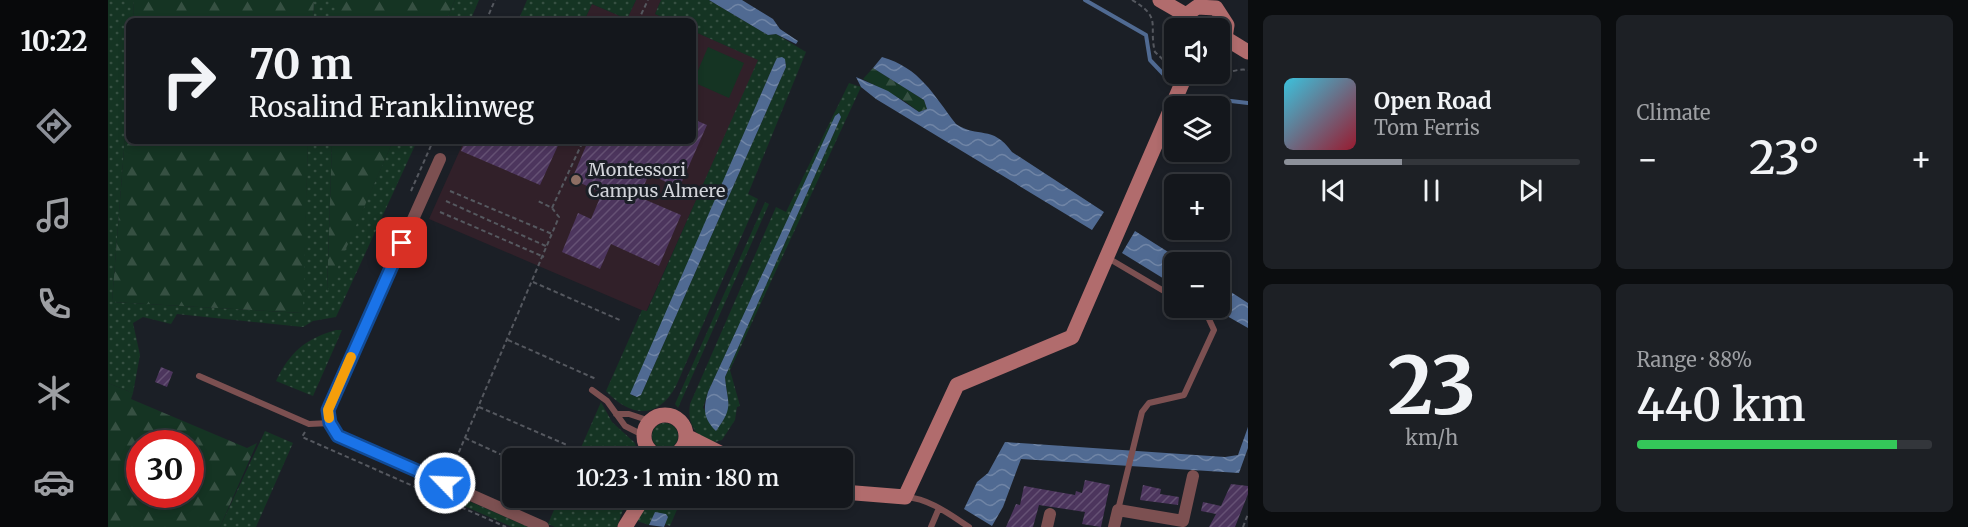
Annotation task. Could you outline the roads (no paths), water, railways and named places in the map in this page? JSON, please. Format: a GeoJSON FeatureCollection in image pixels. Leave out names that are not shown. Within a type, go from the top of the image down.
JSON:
{"type":"FeatureCollection","features":[{"type":"Feature","properties":{"kind":"street"},"geometry":{"type":"LineString","coordinates":[[1160,0],[1180,18]]}},
{"type":"Feature","properties":{"kind":"street"},"geometry":{"type":"LineString","coordinates":[[1187,18],[1197,7],[1216,8],[1222,18]]}},
{"type":"Feature","properties":{"kind":"street"},"geometry":{"type":"LineString","coordinates":[[1230,44],[1248,52]]}},
{"type":"Feature","properties":{"kind":"street"},"geometry":{"type":"LineString","coordinates":[[853,493],[905,497],[957,385],[1072,338],[1177,84]]}},
{"type":"Feature","properties":{"kind":"street"},"geometry":{"type":"LineString","coordinates":[[440,159],[328,410],[330,423],[338,436],[543,527]]}},
{"type":"Feature","properties":{"kind":"street"},"geometry":{"type":"LineString","coordinates":[[648,448],[645,444],[646,428],[661,415],[672,416],[680,421],[686,436],[710,448]]}},
{"type":"Feature","properties":{"kind":"street"},"geometry":{"type":"LineString","coordinates":[[681,448],[686,436]]}},
{"type":"Feature","properties":{"kind":"street"},"geometry":{"type":"LineString","coordinates":[[1114,527],[1118,510],[1183,521],[1194,476]]}},
{"type":"Feature","properties":{"kind":"street"},"geometry":{"type":"LineString","coordinates":[[627,521],[636,508]]}},
{"type":"Feature","properties":{"kind":"lane"},"geometry":{"type":"LineString","coordinates":[[1106,257],[1164,291]]}},
{"type":"Feature","properties":{"kind":"lane"},"geometry":{"type":"LineString","coordinates":[[1118,510],[1145,407],[1149,403],[1184,395],[1214,330],[1208,318]]}},
{"type":"Feature","properties":{"kind":"lane"},"geometry":{"type":"LineString","coordinates":[[198,376],[309,424],[330,423]]}},
{"type":"Feature","properties":{"kind":"lane"},"geometry":{"type":"LineString","coordinates":[[592,390],[600,393],[625,426],[646,428]]}},
{"type":"Feature","properties":{"kind":"lane"},"geometry":{"type":"LineString","coordinates":[[616,414],[629,414],[646,428]]}},
{"type":"Feature","properties":{"kind":"lane"},"geometry":{"type":"LineString","coordinates":[[905,497],[917,498],[939,508],[969,527]]}},
{"type":"Feature","properties":{"kind":"lane"},"geometry":{"type":"LineString","coordinates":[[931,527],[939,508]]}},
{"type":"Feature","properties":{"kind":"water"},"geometry":{"type":"Polygon","coordinates":[[[709,0],[742,0],[773,19],[780,29],[798,41],[796,44],[776,34],[768,35],[709,0]]]}},
{"type":"Feature","properties":{"kind":"water"},"geometry":{"type":"Polygon","coordinates":[[[882,57],[906,68],[925,83],[956,124],[971,131],[998,138],[1012,152],[1104,212],[1092,230],[876,99],[861,87],[856,77],[888,91],[919,112],[927,109],[924,100],[873,68],[882,57]]]}},
{"type":"Feature","properties":{"kind":"water"},"geometry":{"type":"Polygon","coordinates":[[[777,58],[785,59],[786,67],[641,395],[637,397],[630,394],[775,62],[777,58]]]}},
{"type":"Feature","properties":{"kind":"water"},"geometry":{"type":"Polygon","coordinates":[[[839,113],[841,117],[725,377],[728,410],[716,431],[705,413],[708,392],[835,116],[839,113]]]}},
{"type":"Feature","properties":{"kind":"water"},"geometry":{"type":"Polygon","coordinates":[[[1135,231],[1168,252],[1164,252],[1164,279],[1122,253],[1135,231]]]}},
{"type":"Feature","properties":{"kind":"water"},"geometry":{"type":"Polygon","coordinates":[[[1230,291],[1248,303],[1248,328],[1230,318],[1230,291]]]}},
{"type":"Feature","properties":{"kind":"water"},"geometry":{"type":"Polygon","coordinates":[[[1248,427],[1248,448],[1239,473],[1021,459],[1003,507],[992,526],[964,509],[977,482],[988,473],[1005,442],[1225,457],[1238,455],[1248,427]]]}},
{"type":"Feature","properties":{"kind":"water"},"geometry":{"type":"Polygon","coordinates":[[[655,512],[666,514],[668,517],[664,527],[649,525],[655,512]]]}},
{"type":"Feature","properties":{"kind":"waterway"},"geometry":{"type":"LineString","coordinates":[[1085,0],[1146,35],[1150,60],[1164,75]]}},
{"type":"Feature","properties":{"kind":"waterway"},"geometry":{"type":"LineString","coordinates":[[1230,101],[1248,103]]}},
{"type":"Feature","properties":{"kind":"place","name":"Montessori Campus Almere"},"geometry":{"type":"Point","coordinates":[576,180]}}]}
